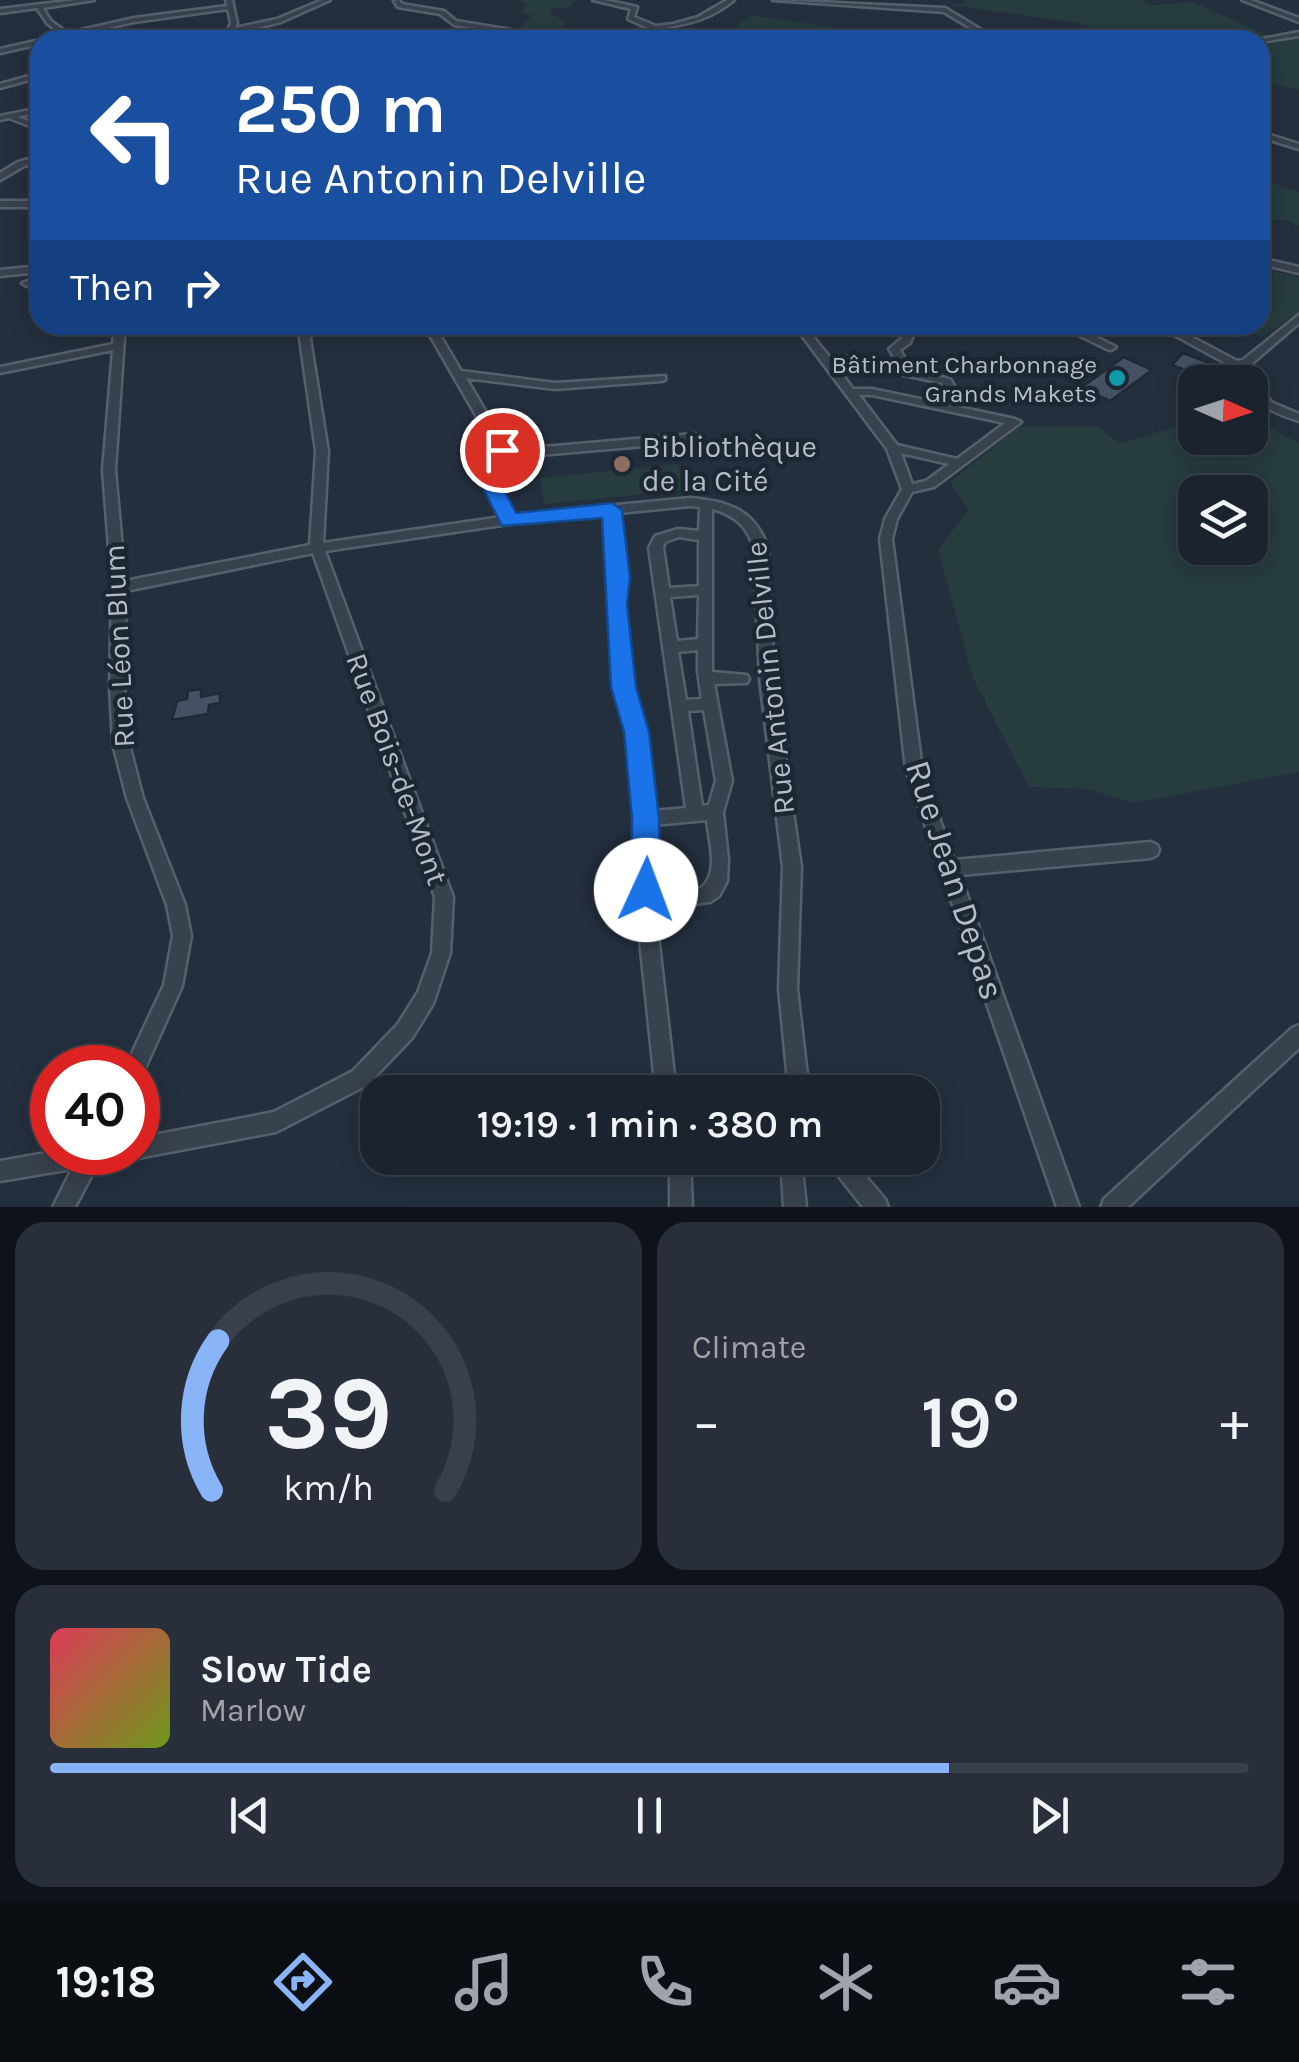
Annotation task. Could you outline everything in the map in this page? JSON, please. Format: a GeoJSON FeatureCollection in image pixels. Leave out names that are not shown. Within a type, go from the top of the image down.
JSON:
{"type":"FeatureCollection","features":[{"type":"Feature","properties":{"kind":"street"},"geometry":{"type":"LineString","coordinates":[[0,11],[91,0]]}},
{"type":"Feature","properties":{"kind":"street"},"geometry":{"type":"LineString","coordinates":[[200,0],[197,8],[204,10]]}},
{"type":"Feature","properties":{"kind":"street"},"geometry":{"type":"LineString","coordinates":[[305,0],[323,2]]}},
{"type":"Feature","properties":{"kind":"street"},"geometry":{"type":"LineString","coordinates":[[397,0],[398,6],[442,12],[451,22],[503,30]]}},
{"type":"Feature","properties":{"kind":"street"},"geometry":{"type":"LineString","coordinates":[[596,0],[635,8],[630,18],[657,30],[709,17],[732,0]]}},
{"type":"Feature","properties":{"kind":"street"},"geometry":{"type":"LineString","coordinates":[[776,0],[945,10],[978,30]]}},
{"type":"Feature","properties":{"kind":"street"},"geometry":{"type":"LineString","coordinates":[[1245,0],[1299,20]]}},
{"type":"Feature","properties":{"kind":"street"},"geometry":{"type":"LineString","coordinates":[[236,30],[279,21],[323,2]]}},
{"type":"Feature","properties":{"kind":"street"},"geometry":{"type":"LineString","coordinates":[[42,3],[63,30]]}},
{"type":"Feature","properties":{"kind":"street"},"geometry":{"type":"LineString","coordinates":[[98,30],[230,4],[231,30]]}},
{"type":"Feature","properties":{"kind":"street"},"geometry":{"type":"LineString","coordinates":[[194,12],[198,21]]}},
{"type":"Feature","properties":{"kind":"street"},"geometry":{"type":"LineString","coordinates":[[1270,32],[1299,31]]}},
{"type":"Feature","properties":{"kind":"street"},"geometry":{"type":"LineString","coordinates":[[1270,38],[1299,31]]}},
{"type":"Feature","properties":{"kind":"street"},"geometry":{"type":"LineString","coordinates":[[1,50],[30,44]]}},
{"type":"Feature","properties":{"kind":"street"},"geometry":{"type":"LineString","coordinates":[[0,69],[10,81]]}},
{"type":"Feature","properties":{"kind":"street"},"geometry":{"type":"LineString","coordinates":[[0,86],[30,77]]}},
{"type":"Feature","properties":{"kind":"street"},"geometry":{"type":"LineString","coordinates":[[0,118],[30,113]]}},
{"type":"Feature","properties":{"kind":"street"},"geometry":{"type":"LineString","coordinates":[[11,118],[30,124]]}},
{"type":"Feature","properties":{"kind":"street"},"geometry":{"type":"LineString","coordinates":[[1270,137],[1299,147]]}},
{"type":"Feature","properties":{"kind":"street"},"geometry":{"type":"LineString","coordinates":[[0,177],[30,161]]}},
{"type":"Feature","properties":{"kind":"street"},"geometry":{"type":"LineString","coordinates":[[0,204],[30,204]]}},
{"type":"Feature","properties":{"kind":"street"},"geometry":{"type":"LineString","coordinates":[[1270,263],[1299,270]]}},
{"type":"Feature","properties":{"kind":"street"},"geometry":{"type":"LineString","coordinates":[[0,272],[30,270]]}},
{"type":"Feature","properties":{"kind":"street"},"geometry":{"type":"LineString","coordinates":[[1236,364],[1246,363],[1299,318]]}},
{"type":"Feature","properties":{"kind":"street","name":"Rue Léon Blum"},"geometry":{"type":"LineString","coordinates":[[120,335],[109,470],[119,592],[117,692],[121,744],[135,798],[176,905],[182,936],[173,986],[146,1045]]}},
{"type":"Feature","properties":{"kind":"street","name":"Rue Bois-de-Mont"},"geometry":{"type":"LineString","coordinates":[[160,1144],[276,1122],[360,1078],[405,1030],[426,998],[442,953],[444,897],[317,548],[322,451],[306,335]]}},
{"type":"Feature","properties":{"kind":"street"},"geometry":{"type":"LineString","coordinates":[[436,335],[502,454]]}},
{"type":"Feature","properties":{"kind":"street"},"geometry":{"type":"LineString","coordinates":[[807,335],[893,448],[908,489],[930,484],[1015,422],[872,392],[852,392]]}},
{"type":"Feature","properties":{"kind":"street"},"geometry":{"type":"LineString","coordinates":[[896,370],[899,358],[894,349],[908,335]]}},
{"type":"Feature","properties":{"kind":"street"},"geometry":{"type":"LineString","coordinates":[[1084,335],[1110,347]]}},
{"type":"Feature","properties":{"kind":"street"},"geometry":{"type":"LineString","coordinates":[[1183,335],[1212,348],[1246,372],[1267,404],[1299,418]]}},
{"type":"Feature","properties":{"kind":"street"},"geometry":{"type":"LineString","coordinates":[[0,370],[119,346]]}},
{"type":"Feature","properties":{"kind":"street"},"geometry":{"type":"LineString","coordinates":[[828,360],[843,359],[946,381],[950,387],[943,407]]}},
{"type":"Feature","properties":{"kind":"street"},"geometry":{"type":"LineString","coordinates":[[458,374],[566,386],[661,377]]}},
{"type":"Feature","properties":{"kind":"street"},"geometry":{"type":"LineString","coordinates":[[470,394],[488,380]]}},
{"type":"Feature","properties":{"kind":"street"},"geometry":{"type":"LineString","coordinates":[[502,454],[696,434],[702,453]]}},
{"type":"Feature","properties":{"kind":"street"},"geometry":{"type":"LineString","coordinates":[[893,448],[960,463]]}},
{"type":"Feature","properties":{"kind":"street"},"geometry":{"type":"LineString","coordinates":[[502,454],[489,480],[509,520]]}},
{"type":"Feature","properties":{"kind":"street","name":"Rue Jean Depas"},"geometry":{"type":"LineString","coordinates":[[908,489],[891,519],[886,539],[914,769],[1068,1207]]}},
{"type":"Feature","properties":{"kind":"street"},"geometry":{"type":"LineString","coordinates":[[119,592],[317,548],[509,520],[706,503],[706,678],[724,781],[724,795],[716,812],[720,881],[717,888],[704,896],[645,902]]}},
{"type":"Feature","properties":{"kind":"street","name":"Rue Antonin Delville"},"geometry":{"type":"LineString","coordinates":[[706,503],[731,510],[747,520],[761,549],[766,680],[792,867],[788,990],[796,1075]]}},
{"type":"Feature","properties":{"kind":"street"},"geometry":{"type":"LineString","coordinates":[[612,510],[619,578],[615,604],[623,687],[636,732],[646,818],[645,902],[664,1075]]}},
{"type":"Feature","properties":{"kind":"street"},"geometry":{"type":"LineString","coordinates":[[695,814],[656,548],[660,539],[678,532],[705,536]]}},
{"type":"Feature","properties":{"kind":"street"},"geometry":{"type":"LineString","coordinates":[[662,593],[706,590]]}},
{"type":"Feature","properties":{"kind":"street"},"geometry":{"type":"LineString","coordinates":[[671,646],[705,644]]}},
{"type":"Feature","properties":{"kind":"street"},"geometry":{"type":"LineString","coordinates":[[706,678],[742,679]]}},
{"type":"Feature","properties":{"kind":"street"},"geometry":{"type":"LineString","coordinates":[[679,706],[710,704]]}},
{"type":"Feature","properties":{"kind":"street"},"geometry":{"type":"LineString","coordinates":[[646,818],[716,812]]}},
{"type":"Feature","properties":{"kind":"street"},"geometry":{"type":"LineString","coordinates":[[948,868],[1151,850]]}},
{"type":"Feature","properties":{"kind":"street"},"geometry":{"type":"LineString","coordinates":[[1112,1207],[1299,1036]]}},
{"type":"Feature","properties":{"kind":"street"},"geometry":{"type":"LineString","coordinates":[[0,1172],[30,1166]]}},
{"type":"Feature","properties":{"kind":"street"},"geometry":{"type":"LineString","coordinates":[[64,1207],[85,1175]]}},
{"type":"Feature","properties":{"kind":"street"},"geometry":{"type":"LineString","coordinates":[[680,1175],[681,1207]]}},
{"type":"Feature","properties":{"kind":"street"},"geometry":{"type":"LineString","coordinates":[[793,1175],[795,1207]]}},
{"type":"Feature","properties":{"kind":"street"},"geometry":{"type":"LineString","coordinates":[[851,1175],[877,1207]]}},
{"type":"Feature","properties":{"kind":"green space"},"geometry":{"type":"Polygon","coordinates":[[[517,0],[576,1],[567,8],[552,8],[550,14],[567,21],[558,30],[518,30],[532,16],[521,12],[527,5],[517,0]]]}},
{"type":"Feature","properties":{"kind":"green space"},"geometry":{"type":"Polygon","coordinates":[[[964,0],[1140,0],[1153,5],[1193,2],[1256,30],[1104,30],[950,5],[966,3],[964,0]]]}},
{"type":"Feature","properties":{"kind":"green space"},"geometry":{"type":"Polygon","coordinates":[[[751,15],[850,30],[742,30],[737,26],[751,15]]]}},
{"type":"Feature","properties":{"kind":"green space"},"geometry":{"type":"Polygon","coordinates":[[[1299,35],[1299,90],[1270,83],[1270,39],[1299,35]]]}},
{"type":"Feature","properties":{"kind":"green space"},"geometry":{"type":"Polygon","coordinates":[[[1270,182],[1299,192],[1299,226],[1286,220],[1270,220],[1270,182]]]}},
{"type":"Feature","properties":{"kind":"green space"},"geometry":{"type":"Polygon","coordinates":[[[1274,271],[1299,277],[1299,313],[1270,331],[1274,271]]]}},
{"type":"Feature","properties":{"kind":"green space"},"geometry":{"type":"Polygon","coordinates":[[[1178,425],[1178,455],[1268,455],[1268,427],[1299,443],[1299,772],[1133,803],[1088,789],[1029,787],[973,678],[938,549],[969,510],[950,482],[1019,426],[1098,427],[1120,444],[1178,425]]]}},
{"type":"Feature","properties":{"kind":"green space"},"geometry":{"type":"Polygon","coordinates":[[[678,464],[684,490],[544,504],[540,478],[678,464]]]}},
{"type":"Feature","properties":{"kind":"building"},"geometry":{"type":"Polygon","coordinates":[[[1183,353],[1215,365],[1178,367],[1172,365],[1183,353]]]}},
{"type":"Feature","properties":{"kind":"building","name":"Bâtiment Charbonnage Grands Makets"},"geometry":{"type":"Polygon","coordinates":[[[1124,357],[1152,370],[1110,401],[1082,387],[1124,357]]]}},
{"type":"Feature","properties":{"kind":"building"},"geometry":{"type":"Polygon","coordinates":[[[201,689],[201,697],[220,693],[220,703],[209,705],[208,714],[172,720],[177,701],[187,699],[188,691],[201,689]]]}},
{"type":"Feature","properties":{"kind":"place","name":"Bâtiment Charbonnage Grands Makets"},"geometry":{"type":"Point","coordinates":[1117,378]}},
{"type":"Feature","properties":{"kind":"place","name":"Bibliothèque de la Cité"},"geometry":{"type":"Point","coordinates":[622,464]}},
{"type":"Feature","properties":{"kind":"route"},"geometry":{"type":"LineString","coordinates":[[502,450],[489,480],[509,520],[612,510],[623,687],[635,724],[646,818],[646,890]]}}]}
